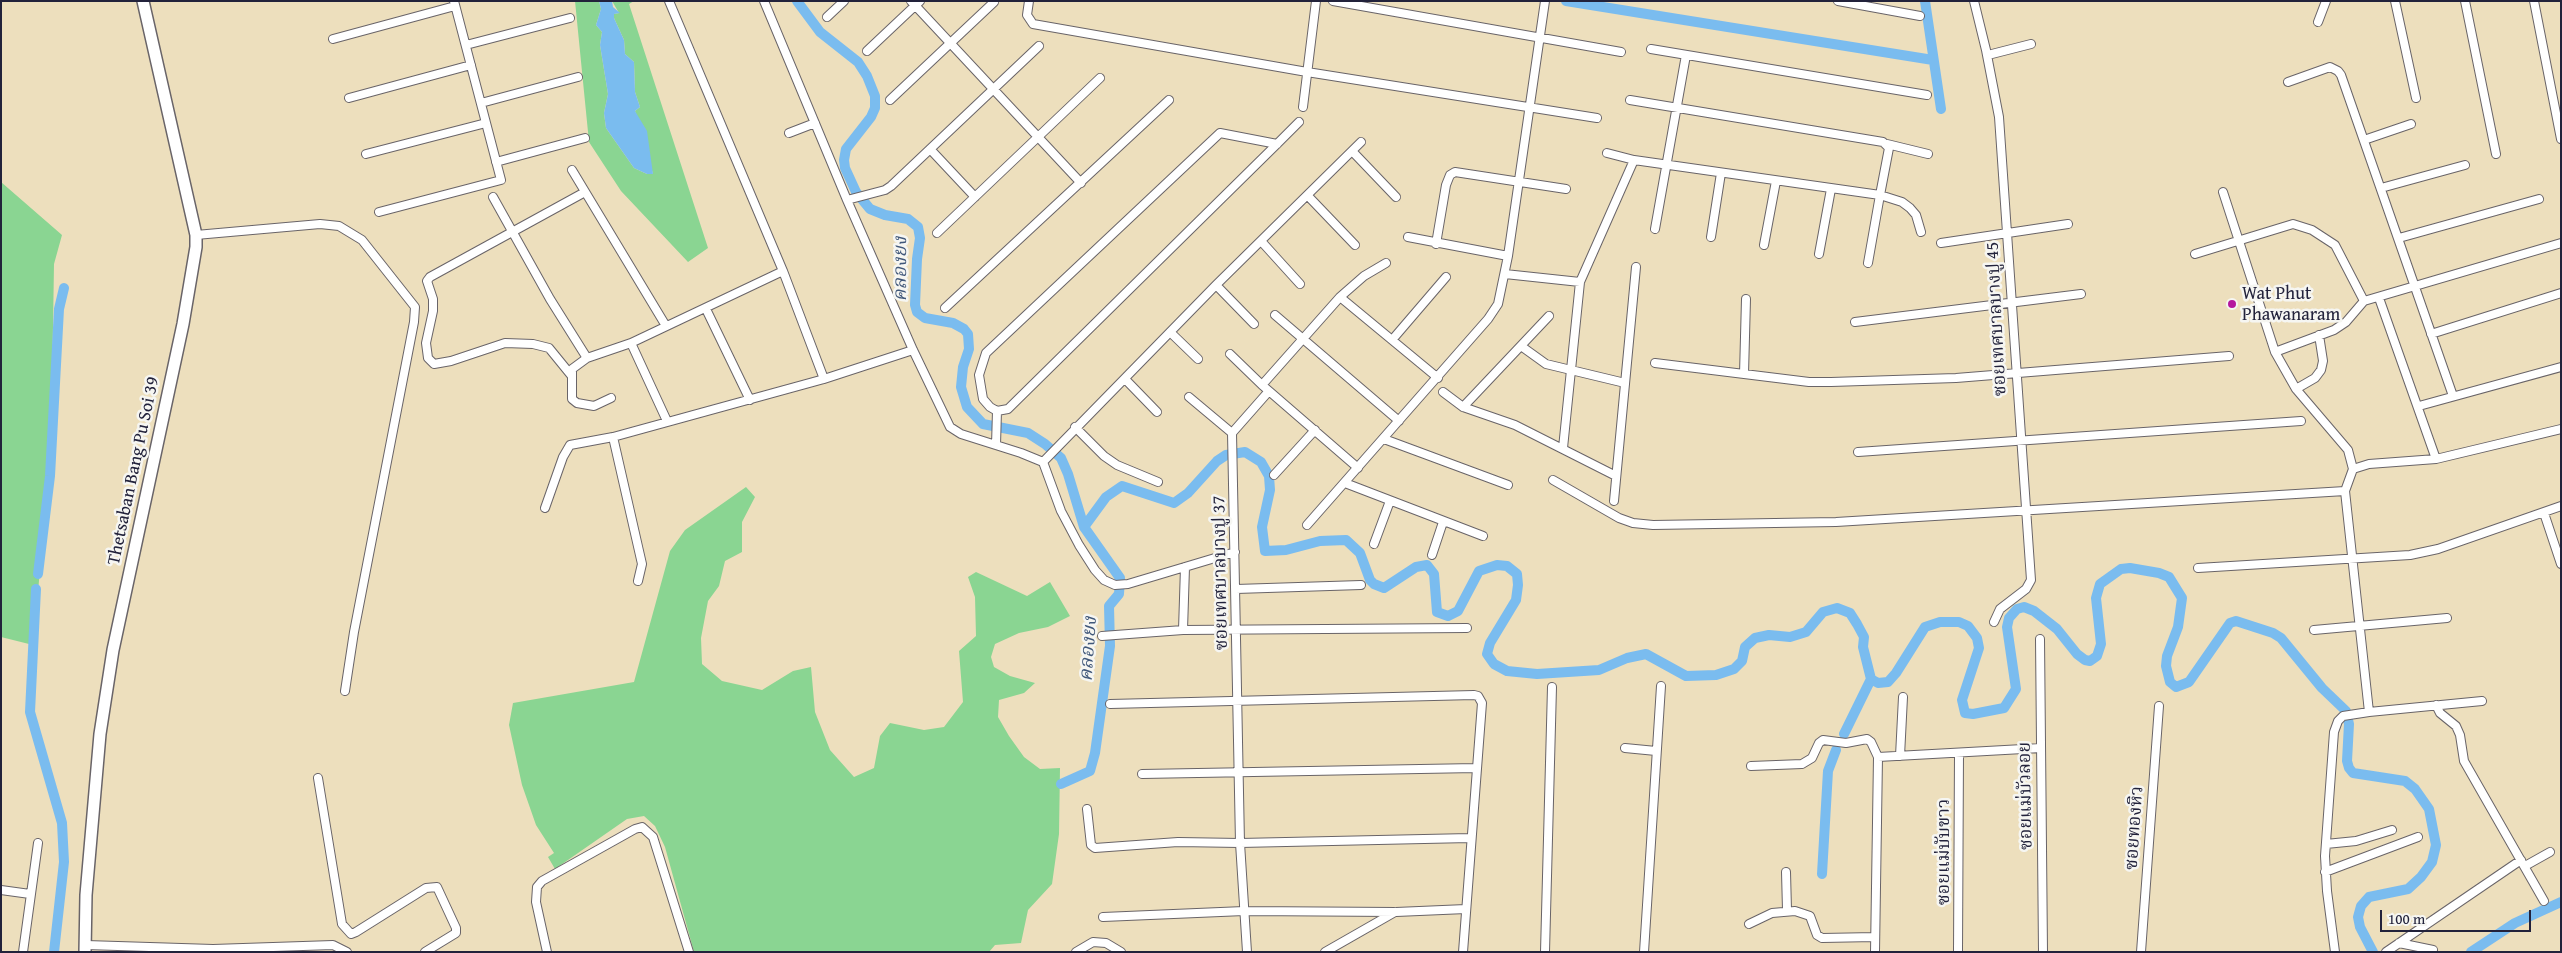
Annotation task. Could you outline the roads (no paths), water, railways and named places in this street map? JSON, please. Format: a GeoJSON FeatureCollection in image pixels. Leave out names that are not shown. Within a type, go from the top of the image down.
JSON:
{"type":"FeatureCollection","features":[{"type":"Feature","properties":{"kind":"street","name":"Thetsaban Bang Pu Soi 39"},"geometry":{"type":"LineString","coordinates":[[86,948],[86,895],[100,734],[113,650],[194,266],[196,235],[142,1]]}},
{"type":"Feature","properties":{"kind":"street"},"geometry":{"type":"LineString","coordinates":[[669,1],[783,272],[824,379]]}},
{"type":"Feature","properties":{"kind":"street"},"geometry":{"type":"LineString","coordinates":[[764,1],[913,350],[950,427],[961,434],[996,445],[1048,456]]}},
{"type":"Feature","properties":{"kind":"street"},"geometry":{"type":"LineString","coordinates":[[827,17],[844,1]]}},
{"type":"Feature","properties":{"kind":"street"},"geometry":{"type":"LineString","coordinates":[[1029,1],[1027,15],[1033,24],[1307,72],[1597,118]]}},
{"type":"Feature","properties":{"kind":"street"},"geometry":{"type":"LineString","coordinates":[[1303,107],[1316,1]]}},
{"type":"Feature","properties":{"kind":"street"},"geometry":{"type":"LineString","coordinates":[[1333,1],[1540,36],[1621,52]]}},
{"type":"Feature","properties":{"kind":"street"},"geometry":{"type":"LineString","coordinates":[[1307,525],[1438,378],[1488,320],[1498,304],[1508,256],[1545,1]]}},
{"type":"Feature","properties":{"kind":"street"},"geometry":{"type":"LineString","coordinates":[[1838,1],[1920,16]]}},
{"type":"Feature","properties":{"kind":"street","name":"ซอยเทศบาลบางปู 45"},"geometry":{"type":"LineString","coordinates":[[1974,1],[1988,55],[1999,118],[2008,234],[2024,510],[2031,580],[2026,589],[2000,609],[1994,622]]}},
{"type":"Feature","properties":{"kind":"street"},"geometry":{"type":"LineString","coordinates":[[2318,22],[2326,1]]}},
{"type":"Feature","properties":{"kind":"street"},"geometry":{"type":"LineString","coordinates":[[2395,1],[2416,98]]}},
{"type":"Feature","properties":{"kind":"street"},"geometry":{"type":"LineString","coordinates":[[2465,1],[2496,154]]}},
{"type":"Feature","properties":{"kind":"street"},"geometry":{"type":"LineString","coordinates":[[2534,1],[2561,139]]}},
{"type":"Feature","properties":{"kind":"street"},"geometry":{"type":"LineString","coordinates":[[890,100],[994,2]]}},
{"type":"Feature","properties":{"kind":"street"},"geometry":{"type":"LineString","coordinates":[[867,51],[915,3],[1081,183]]}},
{"type":"Feature","properties":{"kind":"street"},"geometry":{"type":"LineString","coordinates":[[333,39],[455,4],[501,180],[379,212]]}},
{"type":"Feature","properties":{"kind":"street"},"geometry":{"type":"LineString","coordinates":[[466,46],[570,18]]}},
{"type":"Feature","properties":{"kind":"street"},"geometry":{"type":"LineString","coordinates":[[1988,55],[2031,44]]}},
{"type":"Feature","properties":{"kind":"street"},"geometry":{"type":"LineString","coordinates":[[849,198],[885,190],[891,186],[1039,46]]}},
{"type":"Feature","properties":{"kind":"street"},"geometry":{"type":"LineString","coordinates":[[1651,49],[1927,95]]}},
{"type":"Feature","properties":{"kind":"street"},"geometry":{"type":"LineString","coordinates":[[1655,229],[1686,55]]}},
{"type":"Feature","properties":{"kind":"street"},"geometry":{"type":"LineString","coordinates":[[349,98],[471,65]]}},
{"type":"Feature","properties":{"kind":"street"},"geometry":{"type":"LineString","coordinates":[[2288,82],[2330,67],[2338,71],[2399,238],[2453,396]]}},
{"type":"Feature","properties":{"kind":"street"},"geometry":{"type":"LineString","coordinates":[[481,103],[578,77]]}},
{"type":"Feature","properties":{"kind":"street"},"geometry":{"type":"LineString","coordinates":[[937,233],[1100,78]]}},
{"type":"Feature","properties":{"kind":"street"},"geometry":{"type":"LineString","coordinates":[[945,308],[1169,100]]}},
{"type":"Feature","properties":{"kind":"street"},"geometry":{"type":"LineString","coordinates":[[1630,100],[1887,144],[1928,154]]}},
{"type":"Feature","properties":{"kind":"street"},"geometry":{"type":"LineString","coordinates":[[1277,144],[1220,133],[986,354],[979,375],[983,399],[990,407],[997,411],[1008,409],[1277,144],[1299,122]]}},
{"type":"Feature","properties":{"kind":"street"},"geometry":{"type":"LineString","coordinates":[[366,154],[486,123]]}},
{"type":"Feature","properties":{"kind":"street"},"geometry":{"type":"LineString","coordinates":[[790,133],[815,123]]}},
{"type":"Feature","properties":{"kind":"street"},"geometry":{"type":"LineString","coordinates":[[2364,140],[2411,124]]}},
{"type":"Feature","properties":{"kind":"street"},"geometry":{"type":"LineString","coordinates":[[496,162],[585,138]]}},
{"type":"Feature","properties":{"kind":"street"},"geometry":{"type":"LineString","coordinates":[[1048,456],[1216,285],[1361,142]]}},
{"type":"Feature","properties":{"kind":"street"},"geometry":{"type":"LineString","coordinates":[[1868,263],[1889,148],[1887,144]]}},
{"type":"Feature","properties":{"kind":"street"},"geometry":{"type":"LineString","coordinates":[[930,149],[975,197]]}},
{"type":"Feature","properties":{"kind":"street"},"geometry":{"type":"LineString","coordinates":[[1352,151],[1396,197]]}},
{"type":"Feature","properties":{"kind":"street"},"geometry":{"type":"LineString","coordinates":[[1607,153],[1666,165],[1880,195],[1902,202],[1910,208],[1916,215],[1921,232]]}},
{"type":"Feature","properties":{"kind":"street"},"geometry":{"type":"LineString","coordinates":[[1563,448],[1580,282],[1634,160]]}},
{"type":"Feature","properties":{"kind":"street"},"geometry":{"type":"LineString","coordinates":[[2381,188],[2465,165]]}},
{"type":"Feature","properties":{"kind":"street"},"geometry":{"type":"LineString","coordinates":[[572,170],[666,326]]}},
{"type":"Feature","properties":{"kind":"street"},"geometry":{"type":"LineString","coordinates":[[1436,244],[1446,185],[1450,176],[1455,172],[1462,171],[1566,189]]}},
{"type":"Feature","properties":{"kind":"street"},"geometry":{"type":"LineString","coordinates":[[1711,236],[1721,173]]}},
{"type":"Feature","properties":{"kind":"street"},"geometry":{"type":"LineString","coordinates":[[1764,245],[1776,181]]}},
{"type":"Feature","properties":{"kind":"street"},"geometry":{"type":"LineString","coordinates":[[1819,254],[1831,189]]}},
{"type":"Feature","properties":{"kind":"street"},"geometry":{"type":"LineString","coordinates":[[571,375],[548,348],[533,344],[505,343],[437,365],[428,358],[427,334],[433,312],[428,279],[585,192]]}},
{"type":"Feature","properties":{"kind":"street"},"geometry":{"type":"LineString","coordinates":[[2223,192],[2275,352],[2296,390],[2348,450],[2353,469],[2345,491],[2358,626],[2369,712]]}},
{"type":"Feature","properties":{"kind":"street"},"geometry":{"type":"LineString","coordinates":[[1308,196],[1356,245]]}},
{"type":"Feature","properties":{"kind":"street"},"geometry":{"type":"LineString","coordinates":[[493,197],[550,299],[587,358]]}},
{"type":"Feature","properties":{"kind":"street"},"geometry":{"type":"LineString","coordinates":[[2399,238],[2539,199]]}},
{"type":"Feature","properties":{"kind":"street"},"geometry":{"type":"LineString","coordinates":[[196,235],[320,224],[339,226],[362,240],[415,307],[414,322],[354,632],[345,691]]}},
{"type":"Feature","properties":{"kind":"street"},"geometry":{"type":"LineString","coordinates":[[1942,243],[2068,224]]}},
{"type":"Feature","properties":{"kind":"street"},"geometry":{"type":"LineString","coordinates":[[2195,254],[2238,239],[2293,224],[2312,230],[2335,246],[2344,258],[2364,302]]}},
{"type":"Feature","properties":{"kind":"street"},"geometry":{"type":"LineString","coordinates":[[1408,237],[1436,244],[1508,256]]}},
{"type":"Feature","properties":{"kind":"street"},"geometry":{"type":"LineString","coordinates":[[1261,241],[1300,284]]}},
{"type":"Feature","properties":{"kind":"street"},"geometry":{"type":"LineString","coordinates":[[2275,352],[2334,330],[2346,322],[2364,302],[2561,243]]}},
{"type":"Feature","properties":{"kind":"street"},"geometry":{"type":"LineString","coordinates":[[1262,385],[1340,297],[1364,276],[1386,263]]}},
{"type":"Feature","properties":{"kind":"street"},"geometry":{"type":"LineString","coordinates":[[1614,501],[1636,267]]}},
{"type":"Feature","properties":{"kind":"street"},"geometry":{"type":"LineString","coordinates":[[611,398],[594,406],[576,403],[572,399],[572,369],[587,358],[630,343],[783,272]]}},
{"type":"Feature","properties":{"kind":"street"},"geometry":{"type":"LineString","coordinates":[[1505,274],[1580,282]]}},
{"type":"Feature","properties":{"kind":"street"},"geometry":{"type":"LineString","coordinates":[[1392,340],[1446,276]]}},
{"type":"Feature","properties":{"kind":"street"},"geometry":{"type":"LineString","coordinates":[[1216,285],[1254,324]]}},
{"type":"Feature","properties":{"kind":"street"},"geometry":{"type":"LineString","coordinates":[[2431,334],[2561,293]]}},
{"type":"Feature","properties":{"kind":"street"},"geometry":{"type":"LineString","coordinates":[[1854,322],[2081,294]]}},
{"type":"Feature","properties":{"kind":"street"},"geometry":{"type":"LineString","coordinates":[[1340,297],[1438,378]]}},
{"type":"Feature","properties":{"kind":"street"},"geometry":{"type":"LineString","coordinates":[[2379,298],[2419,406],[2436,459]]}},
{"type":"Feature","properties":{"kind":"street"},"geometry":{"type":"LineString","coordinates":[[1744,374],[1746,299]]}},
{"type":"Feature","properties":{"kind":"street"},"geometry":{"type":"LineString","coordinates":[[706,308],[750,400]]}},
{"type":"Feature","properties":{"kind":"street"},"geometry":{"type":"LineString","coordinates":[[1275,314],[1302,340],[1399,421]]}},
{"type":"Feature","properties":{"kind":"street"},"geometry":{"type":"LineString","coordinates":[[1463,407],[1549,316]]}},
{"type":"Feature","properties":{"kind":"street"},"geometry":{"type":"LineString","coordinates":[[1170,332],[1198,359]]}},
{"type":"Feature","properties":{"kind":"street"},"geometry":{"type":"LineString","coordinates":[[2296,390],[2315,378],[2321,370],[2323,361],[2319,335]]}},
{"type":"Feature","properties":{"kind":"street"},"geometry":{"type":"LineString","coordinates":[[630,343],[667,420]]}},
{"type":"Feature","properties":{"kind":"street"},"geometry":{"type":"LineString","coordinates":[[1521,346],[1546,364],[1571,372],[1625,383]]}},
{"type":"Feature","properties":{"kind":"street"},"geometry":{"type":"LineString","coordinates":[[546,508],[568,446],[613,437],[667,420],[750,400],[824,379],[913,350]]}},
{"type":"Feature","properties":{"kind":"street"},"geometry":{"type":"LineString","coordinates":[[1230,354],[1262,385],[1358,468]]}},
{"type":"Feature","properties":{"kind":"street"},"geometry":{"type":"LineString","coordinates":[[1655,364],[1809,382],[1832,382],[1956,378],[2229,356]]}},
{"type":"Feature","properties":{"kind":"street"},"geometry":{"type":"LineString","coordinates":[[2419,406],[2561,367]]}},
{"type":"Feature","properties":{"kind":"street"},"geometry":{"type":"LineString","coordinates":[[1125,378],[1158,412]]}},
{"type":"Feature","properties":{"kind":"street"},"geometry":{"type":"LineString","coordinates":[[1189,397],[1232,433],[1269,391]]}},
{"type":"Feature","properties":{"kind":"street"},"geometry":{"type":"LineString","coordinates":[[1443,392],[1463,407],[1515,425],[1616,476]]}},
{"type":"Feature","properties":{"kind":"street"},"geometry":{"type":"LineString","coordinates":[[996,445],[997,411]]}},
{"type":"Feature","properties":{"kind":"street"},"geometry":{"type":"LineString","coordinates":[[1858,452],[2301,421]]}},
{"type":"Feature","properties":{"kind":"street"},"geometry":{"type":"LineString","coordinates":[[1075,427],[1104,456],[1118,465],[1158,482]]}},
{"type":"Feature","properties":{"kind":"street"},"geometry":{"type":"LineString","coordinates":[[1274,475],[1315,430]]}},
{"type":"Feature","properties":{"kind":"street"},"geometry":{"type":"LineString","coordinates":[[2353,469],[2369,464],[2436,459],[2561,430]]}},
{"type":"Feature","properties":{"kind":"street","name":"ซอยเทศบาลบางปู 37"},"geometry":{"type":"LineString","coordinates":[[1232,433],[1239,701],[1240,844],[1248,952]]}},
{"type":"Feature","properties":{"kind":"street"},"geometry":{"type":"LineString","coordinates":[[613,437],[642,564],[638,581]]}},
{"type":"Feature","properties":{"kind":"street"},"geometry":{"type":"LineString","coordinates":[[1384,439],[1508,485]]}},
{"type":"Feature","properties":{"kind":"street"},"geometry":{"type":"LineString","coordinates":[[1048,456],[1062,511],[1079,545],[1095,570],[1104,580],[1115,585],[1128,584],[1235,552]]}},
{"type":"Feature","properties":{"kind":"street"},"geometry":{"type":"LineString","coordinates":[[1553,480],[1632,524],[1653,525],[1836,522],[2345,491]]}},
{"type":"Feature","properties":{"kind":"street"},"geometry":{"type":"LineString","coordinates":[[1345,483],[1483,536]]}},
{"type":"Feature","properties":{"kind":"street"},"geometry":{"type":"LineString","coordinates":[[1374,544],[1390,501]]}},
{"type":"Feature","properties":{"kind":"street"},"geometry":{"type":"LineString","coordinates":[[2198,568],[2410,555],[2438,549],[2561,506]]}},
{"type":"Feature","properties":{"kind":"street"},"geometry":{"type":"LineString","coordinates":[[2544,513],[2561,564]]}},
{"type":"Feature","properties":{"kind":"street"},"geometry":{"type":"LineString","coordinates":[[1432,554],[1443,522]]}},
{"type":"Feature","properties":{"kind":"street"},"geometry":{"type":"LineString","coordinates":[[1183,630],[1185,567]]}},
{"type":"Feature","properties":{"kind":"street"},"geometry":{"type":"LineString","coordinates":[[1236,589],[1361,585]]}},
{"type":"Feature","properties":{"kind":"street"},"geometry":{"type":"LineString","coordinates":[[2314,630],[2447,618]]}},
{"type":"Feature","properties":{"kind":"street"},"geometry":{"type":"LineString","coordinates":[[1102,636],[1237,628],[1467,628]]}},
{"type":"Feature","properties":{"kind":"street","name":"ซอยแม่บัวลอย"},"geometry":{"type":"LineString","coordinates":[[2040,639],[2043,952]]}},
{"type":"Feature","properties":{"kind":"street"},"geometry":{"type":"LineString","coordinates":[[1644,952],[1661,686]]}},
{"type":"Feature","properties":{"kind":"street"},"geometry":{"type":"LineString","coordinates":[[1545,952],[1552,687]]}},
{"type":"Feature","properties":{"kind":"street"},"geometry":{"type":"LineString","coordinates":[[1110,704],[1474,695],[1482,703],[1470,838],[1463,952]]}},
{"type":"Feature","properties":{"kind":"street"},"geometry":{"type":"LineString","coordinates":[[1900,756],[1903,697]]}},
{"type":"Feature","properties":{"kind":"street"},"geometry":{"type":"LineString","coordinates":[[2335,952],[2325,872],[2334,732],[2338,721],[2347,716],[2369,712],[2482,701]]}},
{"type":"Feature","properties":{"kind":"street"},"geometry":{"type":"LineString","coordinates":[[2436,705],[2440,713],[2456,726],[2460,735],[2464,761],[2544,901]]}},
{"type":"Feature","properties":{"kind":"street","name":"ซอยทองหิว"},"geometry":{"type":"LineString","coordinates":[[2141,952],[2159,706]]}},
{"type":"Feature","properties":{"kind":"street"},"geometry":{"type":"LineString","coordinates":[[1750,766],[1802,764],[1812,758],[1819,743],[1823,740],[1846,743],[1867,739],[1871,742],[1878,757],[1875,952]]}},
{"type":"Feature","properties":{"kind":"street"},"geometry":{"type":"LineString","coordinates":[[1625,748],[1656,751]]}},
{"type":"Feature","properties":{"kind":"street"},"geometry":{"type":"LineString","coordinates":[[1878,757],[2041,748]]}},
{"type":"Feature","properties":{"kind":"street","name":"ซอยแม่บับขาว"},"geometry":{"type":"LineString","coordinates":[[1958,952],[1959,753]]}},
{"type":"Feature","properties":{"kind":"street"},"geometry":{"type":"LineString","coordinates":[[1142,774],[1476,768]]}},
{"type":"Feature","properties":{"kind":"street"},"geometry":{"type":"LineString","coordinates":[[318,778],[342,924],[346,931],[351,934],[356,932],[426,888],[433,886],[440,891],[456,933],[426,952]]}},
{"type":"Feature","properties":{"kind":"street"},"geometry":{"type":"LineString","coordinates":[[1087,809],[1091,845],[1096,848],[1178,842],[1240,844],[1470,838]]}},
{"type":"Feature","properties":{"kind":"street"},"geometry":{"type":"LineString","coordinates":[[547,952],[536,902],[537,887],[551,877],[642,827],[653,838],[689,952]]}},
{"type":"Feature","properties":{"kind":"street"},"geometry":{"type":"LineString","coordinates":[[2326,844],[2356,841],[2392,830]]}},
{"type":"Feature","properties":{"kind":"street"},"geometry":{"type":"LineString","coordinates":[[2325,872],[2418,837]]}},
{"type":"Feature","properties":{"kind":"street"},"geometry":{"type":"LineString","coordinates":[[23,952],[38,843]]}},
{"type":"Feature","properties":{"kind":"street"},"geometry":{"type":"LineString","coordinates":[[2386,952],[2523,863],[2550,852]]}},
{"type":"Feature","properties":{"kind":"street"},"geometry":{"type":"LineString","coordinates":[[1786,872],[1787,910]]}},
{"type":"Feature","properties":{"kind":"street"},"geometry":{"type":"LineString","coordinates":[[1,890],[30,894]]}},
{"type":"Feature","properties":{"kind":"street"},"geometry":{"type":"LineString","coordinates":[[1102,917],[1244,911],[1396,912],[1466,909]]}},
{"type":"Feature","properties":{"kind":"street"},"geometry":{"type":"LineString","coordinates":[[1749,924],[1772,913],[1787,910],[1810,916],[1817,935],[1822,938],[1875,937]]}},
{"type":"Feature","properties":{"kind":"street"},"geometry":{"type":"LineString","coordinates":[[1325,952],[1396,912]]}},
{"type":"Feature","properties":{"kind":"street"},"geometry":{"type":"LineString","coordinates":[[1076,952],[1093,942],[1106,943],[1121,952]]}},
{"type":"Feature","properties":{"kind":"street"},"geometry":{"type":"LineString","coordinates":[[2399,943],[2433,950]]}},
{"type":"Feature","properties":{"kind":"street"},"geometry":{"type":"LineString","coordinates":[[86,948],[213,949],[333,945],[347,952]]}},
{"type":"Feature","properties":{"kind":"water"},"geometry":{"type":"Polygon","coordinates":[[[599,1],[612,1],[613,7],[620,13],[614,14],[614,18],[624,40],[625,54],[634,62],[635,92],[640,107],[635,111],[647,131],[653,174],[647,174],[634,168],[606,128],[604,113],[608,94],[600,45],[602,32],[596,25],[601,9],[599,1]]]}},
{"type":"Feature","properties":{"kind":"waterway","name":"คลองยง"},"geometry":{"type":"LineString","coordinates":[[797,1],[820,32],[858,62],[867,76],[875,96],[875,108],[871,117],[846,149],[845,168],[856,192],[870,209],[885,215],[908,219],[918,227],[920,238],[915,305],[917,312],[925,318],[953,323],[964,329],[968,334],[969,349],[963,367],[961,387],[967,407],[983,424],[1028,433],[1061,458],[1068,474],[1084,527],[1120,578],[1119,594],[1109,606],[1110,646],[1095,753],[1090,771],[1061,784]]}},
{"type":"Feature","properties":{"kind":"waterway"},"geometry":{"type":"LineString","coordinates":[[1566,1],[1933,60]]}},
{"type":"Feature","properties":{"kind":"waterway"},"geometry":{"type":"LineString","coordinates":[[1925,1],[1941,109]]}},
{"type":"Feature","properties":{"kind":"waterway"},"geometry":{"type":"LineString","coordinates":[[38,574],[50,476],[59,309],[64,288]]}},
{"type":"Feature","properties":{"kind":"waterway"},"geometry":{"type":"LineString","coordinates":[[1084,527],[1106,497],[1122,486],[1174,503],[1188,493],[1217,461],[1226,455],[1245,452],[1261,462],[1269,476],[1270,490],[1262,527],[1265,551],[1286,550],[1320,541],[1346,540],[1360,553],[1370,580],[1384,588],[1416,567],[1427,565],[1434,574],[1437,612],[1448,616],[1458,611],[1479,571],[1497,565],[1507,566],[1517,574],[1516,600],[1490,643],[1487,654],[1494,664],[1507,671],[1537,674],[1599,670],[1627,658],[1646,654],[1686,676],[1716,675],[1734,669],[1742,661],[1745,647],[1755,638],[1769,635],[1790,637],[1806,632],[1823,612],[1837,608],[1850,613],[1857,624],[1864,637],[1863,647],[1871,679],[1878,683],[1888,682],[1896,673],[1925,627],[1940,622],[1959,622],[1968,626],[1977,638],[1979,648],[1962,700],[1965,713],[1973,714],[2004,708],[2016,689],[2007,627],[2009,618],[2017,609],[2024,607],[2034,611],[2057,629],[2077,654],[2090,661],[2097,656],[2101,644],[2096,598],[2100,584],[2121,569],[2130,568],[2159,573],[2169,577],[2182,598],[2178,627],[2167,656],[2166,666],[2170,682],[2176,687],[2189,682],[2230,623],[2236,621],[2273,633],[2281,638],[2322,688],[2346,711],[2349,724],[2347,761],[2353,773],[2405,781],[2415,789],[2429,809],[2436,845],[2432,862],[2421,877],[2408,889],[2369,897],[2361,906],[2358,917],[2360,927],[2373,952]]}},
{"type":"Feature","properties":{"kind":"waterway"},"geometry":{"type":"LineString","coordinates":[[36,589],[30,712],[62,823],[64,862],[54,952]]}},
{"type":"Feature","properties":{"kind":"waterway"},"geometry":{"type":"LineString","coordinates":[[1844,734],[1871,679]]}},
{"type":"Feature","properties":{"kind":"waterway"},"geometry":{"type":"LineString","coordinates":[[1822,874],[1828,771],[1836,750]]}},
{"type":"Feature","properties":{"kind":"waterway"},"geometry":{"type":"LineString","coordinates":[[2471,952],[2515,923],[2561,902]]}},
{"type":"Feature","properties":{"kind":"place","name":"Wat Phut Phawanaram"},"geometry":{"type":"Point","coordinates":[2232,304]}}]}
